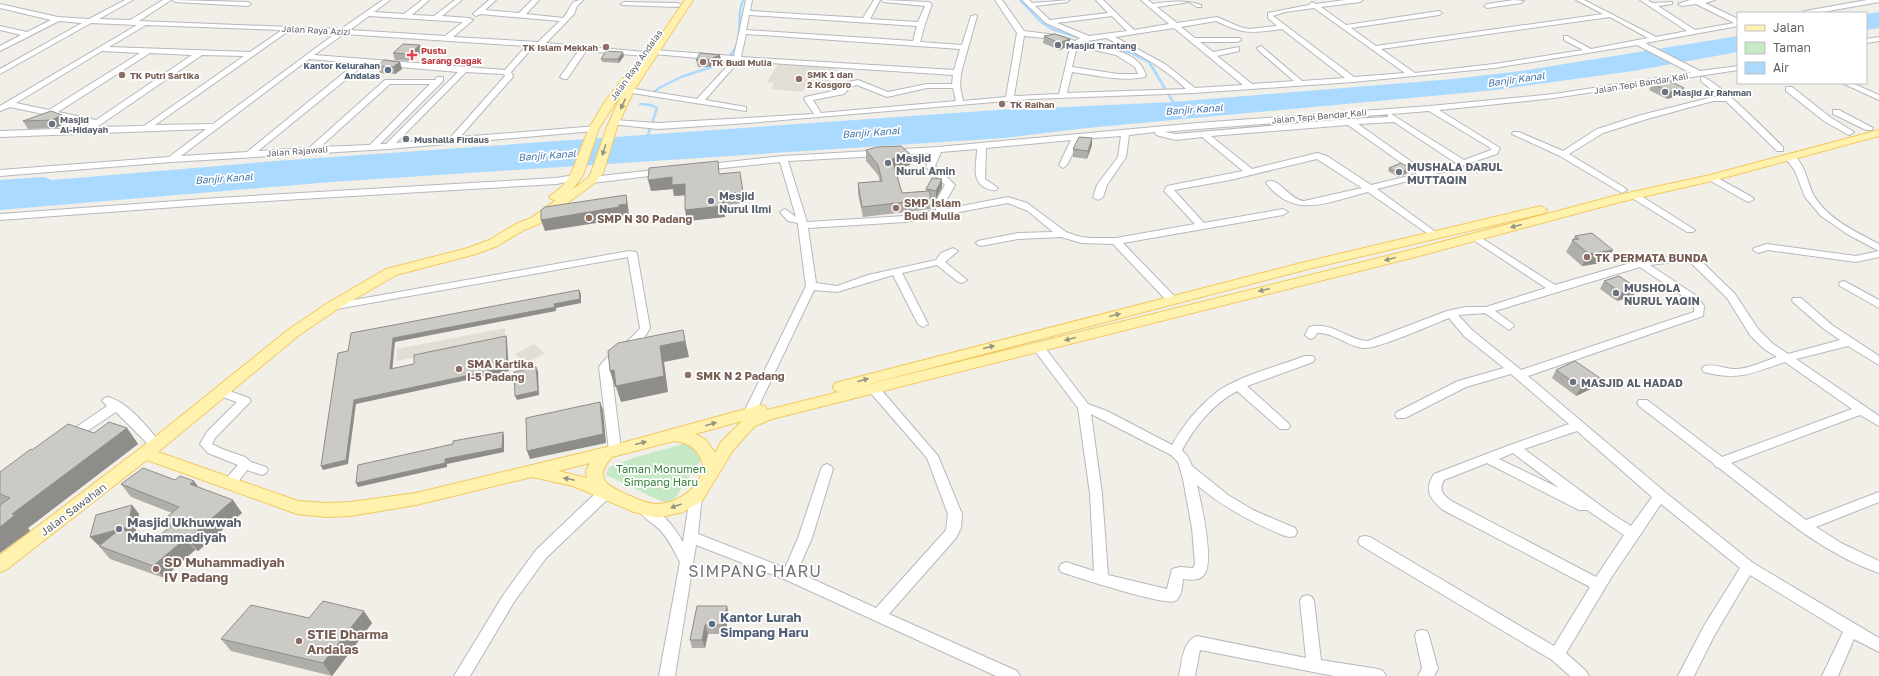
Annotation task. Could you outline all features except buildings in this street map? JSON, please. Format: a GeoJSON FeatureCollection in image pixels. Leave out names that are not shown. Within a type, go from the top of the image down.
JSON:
{"type":"FeatureCollection","features":[{"type":"Feature","properties":{"kind":"main road","name":"Jalan Raya Andalas"},"geometry":{"type":"LineString","coordinates":[[576,176],[593,130],[624,90],[669,24],[688,0]]}},
{"type":"Feature","properties":{"kind":"main road","name":"Jalan Raya Andalas"},"geometry":{"type":"LineString","coordinates":[[669,24],[680,2]]}},
{"type":"Feature","properties":{"kind":"main road","name":"Jalan Raya Andalas"},"geometry":{"type":"LineString","coordinates":[[595,176],[624,90]]}},
{"type":"Feature","properties":{"kind":"main road"},"geometry":{"type":"LineString","coordinates":[[151,449],[228,483],[297,507],[342,509],[385,505],[533,472],[674,435],[768,415],[1038,347],[1138,316],[1173,302],[1325,262],[1434,235],[1635,196],[1717,173],[1850,132],[1876,129]]}},
{"type":"Feature","properties":{"kind":"main road"},"geometry":{"type":"LineString","coordinates":[[1784,153],[1876,129]]}},
{"type":"Feature","properties":{"kind":"main road"},"geometry":{"type":"LineString","coordinates":[[533,472],[575,480],[640,507],[657,511],[677,507],[696,496],[727,446],[749,418],[886,374],[1337,272],[1475,237],[1622,190],[1717,173]]}},
{"type":"Feature","properties":{"kind":"main road"},"geometry":{"type":"LineString","coordinates":[[520,227],[526,218],[567,188],[576,176]]}},
{"type":"Feature","properties":{"kind":"main road"},"geometry":{"type":"LineString","coordinates":[[520,227],[535,220],[595,176]]}},
{"type":"Feature","properties":{"kind":"main road","name":"Jalan Sawahan"},"geometry":{"type":"LineString","coordinates":[[0,565],[151,449],[293,333],[331,307],[391,272],[483,248],[520,227]]}},
{"type":"Feature","properties":{"kind":"main road"},"geometry":{"type":"LineString","coordinates":[[1325,262],[1337,272]]}},
{"type":"Feature","properties":{"kind":"main road"},"geometry":{"type":"LineString","coordinates":[[674,435],[688,437],[700,444],[710,458],[712,470]]}},
{"type":"Feature","properties":{"kind":"main road"},"geometry":{"type":"LineString","coordinates":[[604,491],[594,479],[594,471],[600,461],[611,452]]}},
{"type":"Feature","properties":{"kind":"street"},"geometry":{"type":"LineString","coordinates":[[0,72],[130,0]]}},
{"type":"Feature","properties":{"kind":"street"},"geometry":{"type":"LineString","coordinates":[[130,23],[168,0]]}},
{"type":"Feature","properties":{"kind":"street"},"geometry":{"type":"LineString","coordinates":[[175,0],[248,4]]}},
{"type":"Feature","properties":{"kind":"street"},"geometry":{"type":"LineString","coordinates":[[171,159],[307,57],[387,0]]}},
{"type":"Feature","properties":{"kind":"street"},"geometry":{"type":"LineString","coordinates":[[407,15],[426,0]]}},
{"type":"Feature","properties":{"kind":"street"},"geometry":{"type":"LineString","coordinates":[[438,17],[459,0]]}},
{"type":"Feature","properties":{"kind":"street"},"geometry":{"type":"LineString","coordinates":[[447,38],[493,0]]}},
{"type":"Feature","properties":{"kind":"street"},"geometry":{"type":"LineString","coordinates":[[521,15],[536,0]]}},
{"type":"Feature","properties":{"kind":"street"},"geometry":{"type":"LineString","coordinates":[[540,45],[572,13],[574,5],[580,0]]}},
{"type":"Feature","properties":{"kind":"street"},"geometry":{"type":"LineString","coordinates":[[700,101],[733,59],[742,42],[742,32],[749,0]]}},
{"type":"Feature","properties":{"kind":"street"},"geometry":{"type":"LineString","coordinates":[[866,20],[877,0]]}},
{"type":"Feature","properties":{"kind":"street"},"geometry":{"type":"LineString","coordinates":[[884,0],[929,4],[921,24],[916,44]]}},
{"type":"Feature","properties":{"kind":"street"},"geometry":{"type":"LineString","coordinates":[[998,0],[1015,22],[1021,33],[1010,99]]}},
{"type":"Feature","properties":{"kind":"street"},"geometry":{"type":"LineString","coordinates":[[1027,2],[1067,0]]}},
{"type":"Feature","properties":{"kind":"street"},"geometry":{"type":"LineString","coordinates":[[1099,0],[1132,32]]}},
{"type":"Feature","properties":{"kind":"street"},"geometry":{"type":"LineString","coordinates":[[1144,0],[1251,87]]}},
{"type":"Feature","properties":{"kind":"street"},"geometry":{"type":"LineString","coordinates":[[1150,6],[1190,0],[1199,6]]}},
{"type":"Feature","properties":{"kind":"street"},"geometry":{"type":"LineString","coordinates":[[1307,0],[1414,75]]}},
{"type":"Feature","properties":{"kind":"street"},"geometry":{"type":"LineString","coordinates":[[1353,80],[1270,17],[1272,12],[1360,0]]}},
{"type":"Feature","properties":{"kind":"street"},"geometry":{"type":"LineString","coordinates":[[1579,0],[1611,15],[1655,39]]}},
{"type":"Feature","properties":{"kind":"street"},"geometry":{"type":"LineString","coordinates":[[1643,0],[1652,4],[1694,32]]}},
{"type":"Feature","properties":{"kind":"street"},"geometry":{"type":"LineString","coordinates":[[1681,4],[1712,0]]}},
{"type":"Feature","properties":{"kind":"street"},"geometry":{"type":"LineString","coordinates":[[1811,12],[1879,0]]}},
{"type":"Feature","properties":{"kind":"street"},"geometry":{"type":"LineString","coordinates":[[1487,6],[1523,1]]}},
{"type":"Feature","properties":{"kind":"street"},"geometry":{"type":"LineString","coordinates":[[1695,1],[1737,22]]}},
{"type":"Feature","properties":{"kind":"street"},"geometry":{"type":"LineString","coordinates":[[624,4],[680,2]]}},
{"type":"Feature","properties":{"kind":"street"},"geometry":{"type":"LineString","coordinates":[[1027,2],[1048,22],[1082,40],[1118,53],[1132,60],[1139,66],[1142,75],[1125,76],[1068,69]]}},
{"type":"Feature","properties":{"kind":"street"},"geometry":{"type":"LineString","coordinates":[[1652,4],[1670,3]]}},
{"type":"Feature","properties":{"kind":"street","name":"Jalan Raya Azizi"},"geometry":{"type":"LineString","coordinates":[[0,6],[58,18],[90,21],[289,28],[957,73]]}},
{"type":"Feature","properties":{"kind":"street"},"geometry":{"type":"LineString","coordinates":[[479,12],[565,20]]}},
{"type":"Feature","properties":{"kind":"street"},"geometry":{"type":"LineString","coordinates":[[746,13],[921,24]]}},
{"type":"Feature","properties":{"kind":"street"},"geometry":{"type":"LineString","coordinates":[[1344,27],[1439,13]]}},
{"type":"Feature","properties":{"kind":"street"},"geometry":{"type":"LineString","coordinates":[[368,14],[407,15],[469,20]]}},
{"type":"Feature","properties":{"kind":"street"},"geometry":{"type":"LineString","coordinates":[[1048,22],[1113,14]]}},
{"type":"Feature","properties":{"kind":"street"},"geometry":{"type":"LineString","coordinates":[[1375,48],[1470,36],[1521,26],[1611,15]]}},
{"type":"Feature","properties":{"kind":"street"},"geometry":{"type":"LineString","coordinates":[[960,104],[956,86],[957,73],[974,16]]}},
{"type":"Feature","properties":{"kind":"street"},"geometry":{"type":"LineString","coordinates":[[0,49],[58,18]]}},
{"type":"Feature","properties":{"kind":"street"},"geometry":{"type":"LineString","coordinates":[[1021,33],[1082,40],[1217,19],[1238,29],[1256,31],[1285,27]]}},
{"type":"Feature","properties":{"kind":"street"},"geometry":{"type":"LineString","coordinates":[[613,124],[658,126],[819,116],[1063,95],[1191,91],[1299,82],[1353,80],[1414,75],[1494,66],[1590,51],[1737,23]]}},
{"type":"Feature","properties":{"kind":"street"},"geometry":{"type":"LineString","coordinates":[[0,109],[143,24]]}},
{"type":"Feature","properties":{"kind":"street"},"geometry":{"type":"LineString","coordinates":[[0,28],[28,34]]}},
{"type":"Feature","properties":{"kind":"street"},"geometry":{"type":"LineString","coordinates":[[146,128],[289,28]]}},
{"type":"Feature","properties":{"kind":"street"},"geometry":{"type":"LineString","coordinates":[[742,32],[965,47]]}},
{"type":"Feature","properties":{"kind":"street"},"geometry":{"type":"LineString","coordinates":[[1106,36],[1158,61],[1176,74],[1191,91]]}},
{"type":"Feature","properties":{"kind":"street"},"geometry":{"type":"LineString","coordinates":[[1567,38],[1590,51]]}},
{"type":"Feature","properties":{"kind":"street"},"geometry":{"type":"LineString","coordinates":[[1867,41],[1879,39]]}},
{"type":"Feature","properties":{"kind":"street"},"geometry":{"type":"LineString","coordinates":[[1063,95],[1068,69],[1082,40]]}},
{"type":"Feature","properties":{"kind":"street"},"geometry":{"type":"LineString","coordinates":[[1194,40],[1237,40]]}},
{"type":"Feature","properties":{"kind":"street"},"geometry":{"type":"LineString","coordinates":[[1638,42],[1691,69],[1728,99],[1798,166],[1809,195],[1821,211],[1836,223],[1879,248]]}},
{"type":"Feature","properties":{"kind":"street"},"geometry":{"type":"LineString","coordinates":[[507,72],[532,44]]}},
{"type":"Feature","properties":{"kind":"street"},"geometry":{"type":"LineString","coordinates":[[1261,48],[1299,82]]}},
{"type":"Feature","properties":{"kind":"street"},"geometry":{"type":"LineString","coordinates":[[101,49],[252,54]]}},
{"type":"Feature","properties":{"kind":"street"},"geometry":{"type":"LineString","coordinates":[[564,77],[584,49]]}},
{"type":"Feature","properties":{"kind":"street"},"geometry":{"type":"LineString","coordinates":[[1211,55],[1236,49]]}},
{"type":"Feature","properties":{"kind":"street"},"geometry":{"type":"LineString","coordinates":[[52,112],[148,51]]}},
{"type":"Feature","properties":{"kind":"street"},"geometry":{"type":"LineString","coordinates":[[87,130],[200,53]]}},
{"type":"Feature","properties":{"kind":"street"},"geometry":{"type":"LineString","coordinates":[[307,57],[464,70],[507,72]]}},
{"type":"Feature","properties":{"kind":"street"},"geometry":{"type":"LineString","coordinates":[[248,155],[364,61]]}},
{"type":"Feature","properties":{"kind":"street","name":"Jalan Tepi Bandar Kali"},"geometry":{"type":"LineString","coordinates":[[692,169],[783,159],[938,150],[1430,108],[1554,96],[1702,77],[1737,68]]}},
{"type":"Feature","properties":{"kind":"street"},"geometry":{"type":"LineString","coordinates":[[372,147],[451,69]]}},
{"type":"Feature","properties":{"kind":"street"},"geometry":{"type":"LineString","coordinates":[[388,146],[464,70]]}},
{"type":"Feature","properties":{"kind":"street"},"geometry":{"type":"LineString","coordinates":[[452,141],[509,76],[507,72]]}},
{"type":"Feature","properties":{"kind":"street"},"geometry":{"type":"LineString","coordinates":[[311,151],[388,82],[438,82]]}},
{"type":"Feature","properties":{"kind":"street"},"geometry":{"type":"LineString","coordinates":[[819,116],[808,98],[841,92],[847,85],[858,82],[887,95],[928,86],[956,86]]}},
{"type":"Feature","properties":{"kind":"street"},"geometry":{"type":"LineString","coordinates":[[1848,84],[1879,98]]}},
{"type":"Feature","properties":{"kind":"street"},"geometry":{"type":"LineString","coordinates":[[1789,89],[1818,113],[1850,132]]}},
{"type":"Feature","properties":{"kind":"street"},"geometry":{"type":"LineString","coordinates":[[624,90],[651,93],[743,109]]}},
{"type":"Feature","properties":{"kind":"street"},"geometry":{"type":"LineString","coordinates":[[1563,154],[1588,140],[1600,130],[1644,116],[1712,99],[1728,99]]}},
{"type":"Feature","properties":{"kind":"street"},"geometry":{"type":"LineString","coordinates":[[416,103],[430,103]]}},
{"type":"Feature","properties":{"kind":"street"},"geometry":{"type":"LineString","coordinates":[[9,104],[52,112],[96,123]]}},
{"type":"Feature","properties":{"kind":"street"},"geometry":{"type":"LineString","coordinates":[[1271,183],[1299,203],[1329,198],[1423,174],[1494,152],[1496,148],[1430,108]]}},
{"type":"Feature","properties":{"kind":"street"},"geometry":{"type":"LineString","coordinates":[[1384,111],[1462,163]]}},
{"type":"Feature","properties":{"kind":"street"},"geometry":{"type":"LineString","coordinates":[[1836,112],[1876,129]]}},
{"type":"Feature","properties":{"kind":"street"},"geometry":{"type":"LineString","coordinates":[[1340,115],[1423,174]]}},
{"type":"Feature","properties":{"kind":"street"},"geometry":{"type":"LineString","coordinates":[[1153,131],[1176,137],[1396,119]]}},
{"type":"Feature","properties":{"kind":"street"},"geometry":{"type":"LineString","coordinates":[[0,134],[215,126]]}},
{"type":"Feature","properties":{"kind":"street","name":"Jalan Rajawali"},"geometry":{"type":"LineString","coordinates":[[0,173],[171,159],[388,146],[593,130]]}},
{"type":"Feature","properties":{"kind":"street"},"geometry":{"type":"LineString","coordinates":[[1098,197],[1102,185],[1122,156],[1125,134]]}},
{"type":"Feature","properties":{"kind":"street"},"geometry":{"type":"LineString","coordinates":[[1204,134],[1250,172]]}},
{"type":"Feature","properties":{"kind":"street"},"geometry":{"type":"LineString","coordinates":[[1516,134],[1563,154],[1622,190]]}},
{"type":"Feature","properties":{"kind":"street"},"geometry":{"type":"LineString","coordinates":[[1063,165],[1076,138]]}},
{"type":"Feature","properties":{"kind":"street"},"geometry":{"type":"LineString","coordinates":[[982,146],[980,179],[983,183],[993,188]]}},
{"type":"Feature","properties":{"kind":"street"},"geometry":{"type":"LineString","coordinates":[[938,150],[930,167],[950,185],[941,201],[941,213]]}},
{"type":"Feature","properties":{"kind":"street"},"geometry":{"type":"LineString","coordinates":[[1201,225],[1169,191],[1170,188],[1320,157],[1369,188],[1434,235]]}},
{"type":"Feature","properties":{"kind":"street"},"geometry":{"type":"LineString","coordinates":[[749,418],[811,286],[802,223],[783,159]]}},
{"type":"Feature","properties":{"kind":"street"},"geometry":{"type":"LineString","coordinates":[[595,176],[669,171]]}},
{"type":"Feature","properties":{"kind":"street"},"geometry":{"type":"LineString","coordinates":[[1717,173],[1749,199]]}},
{"type":"Feature","properties":{"kind":"street"},"geometry":{"type":"LineString","coordinates":[[1,217],[217,201],[556,181],[576,176]]}},
{"type":"Feature","properties":{"kind":"street"},"geometry":{"type":"LineString","coordinates":[[556,181],[556,196]]}},
{"type":"Feature","properties":{"kind":"street"},"geometry":{"type":"LineString","coordinates":[[1635,196],[1690,230]]}},
{"type":"Feature","properties":{"kind":"street"},"geometry":{"type":"LineString","coordinates":[[785,212],[791,219],[802,223],[888,221],[941,213],[1008,200],[1030,208],[1063,234]]}},
{"type":"Feature","properties":{"kind":"street"},"geometry":{"type":"LineString","coordinates":[[981,243],[1018,236],[1063,234],[1088,240],[1116,241],[1201,225],[1283,212]]}},
{"type":"Feature","properties":{"kind":"street"},"geometry":{"type":"LineString","coordinates":[[1475,237],[1554,289]]}},
{"type":"Feature","properties":{"kind":"street"},"geometry":{"type":"LineString","coordinates":[[1116,241],[1173,302]]}},
{"type":"Feature","properties":{"kind":"street"},"geometry":{"type":"LineString","coordinates":[[1758,250],[1767,248],[1856,259],[1879,254]]}},
{"type":"Feature","properties":{"kind":"street"},"geometry":{"type":"LineString","coordinates":[[811,286],[837,289],[872,277],[939,262],[943,257],[953,252]]}},
{"type":"Feature","properties":{"kind":"street"},"geometry":{"type":"LineString","coordinates":[[331,307],[632,254],[645,328],[640,337],[608,362],[605,367],[611,452]]}},
{"type":"Feature","properties":{"kind":"street"},"geometry":{"type":"LineString","coordinates":[[1310,335],[1313,330],[1321,329],[1361,344],[1370,345],[1451,314],[1466,310],[1487,310],[1642,263],[1661,259],[1684,257],[1695,260],[1731,296],[1754,332],[1768,346],[1879,422]]}},
{"type":"Feature","properties":{"kind":"street"},"geometry":{"type":"LineString","coordinates":[[939,262],[962,280]]}},
{"type":"Feature","properties":{"kind":"street"},"geometry":{"type":"LineString","coordinates":[[1401,416],[1462,384],[1516,372],[1699,314],[1699,306],[1694,299],[1642,263]]}},
{"type":"Feature","properties":{"kind":"street"},"geometry":{"type":"LineString","coordinates":[[896,272],[923,324]]}},
{"type":"Feature","properties":{"kind":"street"},"geometry":{"type":"LineString","coordinates":[[1844,284],[1879,305]]}},
{"type":"Feature","properties":{"kind":"street"},"geometry":{"type":"LineString","coordinates":[[1798,300],[1817,318],[1848,342],[1879,361]]}},
{"type":"Feature","properties":{"kind":"street"},"geometry":{"type":"LineString","coordinates":[[1487,310],[1509,326]]}},
{"type":"Feature","properties":{"kind":"street"},"geometry":{"type":"LineString","coordinates":[[1451,314],[1468,333],[1516,372],[1660,496],[1748,567],[1879,645]]}},
{"type":"Feature","properties":{"kind":"street"},"geometry":{"type":"LineString","coordinates":[[1708,369],[1727,373],[1739,373],[1786,358],[1848,342]]}},
{"type":"Feature","properties":{"kind":"street"},"geometry":{"type":"LineString","coordinates":[[1038,347],[1084,407],[1096,494],[1101,578]]}},
{"type":"Feature","properties":{"kind":"street"},"geometry":{"type":"LineString","coordinates":[[1176,452],[1184,436],[1201,414],[1222,394],[1238,385],[1309,359]]}},
{"type":"Feature","properties":{"kind":"street"},"geometry":{"type":"LineString","coordinates":[[1238,385],[1284,426]]}},
{"type":"Feature","properties":{"kind":"street"},"geometry":{"type":"LineString","coordinates":[[873,388],[932,456],[955,514],[955,521],[951,534],[879,616]]}},
{"type":"Feature","properties":{"kind":"street"},"geometry":{"type":"LineString","coordinates":[[221,392],[245,402],[211,435],[206,444],[207,448],[237,458],[244,462],[245,465],[262,470]]}},
{"type":"Feature","properties":{"kind":"street"},"geometry":{"type":"LineString","coordinates":[[58,446],[112,403],[151,449]]}},
{"type":"Feature","properties":{"kind":"street"},"geometry":{"type":"LineString","coordinates":[[1643,403],[1804,526],[1836,547],[1879,567]]}},
{"type":"Feature","properties":{"kind":"street"},"geometry":{"type":"LineString","coordinates":[[1066,568],[1143,590],[1171,596],[1174,592],[1178,574],[1181,572],[1193,575],[1197,573],[1202,564],[1196,515],[1188,469],[1184,460],[1176,452],[1104,414],[1084,407]]}},
{"type":"Feature","properties":{"kind":"street"},"geometry":{"type":"LineString","coordinates":[[1719,462],[1861,410]]}},
{"type":"Feature","properties":{"kind":"street"},"geometry":{"type":"LineString","coordinates":[[1578,426],[1514,448],[1439,477],[1434,483],[1434,489],[1437,496],[1448,506],[1598,585]]}},
{"type":"Feature","properties":{"kind":"street"},"geometry":{"type":"LineString","coordinates":[[1514,448],[1607,518]]}},
{"type":"Feature","properties":{"kind":"street"},"geometry":{"type":"LineString","coordinates":[[1488,458],[1607,518],[1632,533]]}},
{"type":"Feature","properties":{"kind":"street"},"geometry":{"type":"LineString","coordinates":[[228,483],[245,465]]}},
{"type":"Feature","properties":{"kind":"street"},"geometry":{"type":"LineString","coordinates":[[789,575],[805,538],[827,469]]}},
{"type":"Feature","properties":{"kind":"street"},"geometry":{"type":"LineString","coordinates":[[1188,469],[1202,484],[1234,506],[1261,521],[1290,532]]}},
{"type":"Feature","properties":{"kind":"street"},"geometry":{"type":"LineString","coordinates":[[462,676],[509,598],[541,554],[604,491]]}},
{"type":"Feature","properties":{"kind":"street"},"geometry":{"type":"LineString","coordinates":[[667,676],[691,537],[696,496]]}},
{"type":"Feature","properties":{"kind":"street"},"geometry":{"type":"LineString","coordinates":[[1557,656],[1598,585],[1632,533],[1660,496]]}},
{"type":"Feature","properties":{"kind":"street"},"geometry":{"type":"LineString","coordinates":[[1804,526],[1879,497]]}},
{"type":"Feature","properties":{"kind":"street"},"geometry":{"type":"LineString","coordinates":[[640,507],[660,520],[673,534],[686,560]]}},
{"type":"Feature","properties":{"kind":"street"},"geometry":{"type":"LineString","coordinates":[[691,537],[789,575],[1012,676]]}},
{"type":"Feature","properties":{"kind":"street"},"geometry":{"type":"LineString","coordinates":[[1365,541],[1557,656],[1582,676]]}},
{"type":"Feature","properties":{"kind":"street"},"geometry":{"type":"LineString","coordinates":[[1686,676],[1709,631],[1748,567]]}},
{"type":"Feature","properties":{"kind":"street"},"geometry":{"type":"LineString","coordinates":[[1307,601],[1314,666]]}},
{"type":"Feature","properties":{"kind":"street"},"geometry":{"type":"LineString","coordinates":[[1830,676],[1852,630]]}},
{"type":"Feature","properties":{"kind":"street"},"geometry":{"type":"LineString","coordinates":[[1422,636],[1430,669],[1426,676]]}},
{"type":"Feature","properties":{"kind":"street"},"geometry":{"type":"LineString","coordinates":[[1187,676],[1193,646],[1198,643],[1314,666],[1378,676]]}},
{"type":"Feature","properties":{"kind":"shaded area","name":"SMK 1 dan 2 Kosgoro"},"geometry":{"type":"Polygon","coordinates":[[[779,63],[837,67],[824,90],[805,88],[803,92],[771,89],[774,83],[767,82],[779,63]]]}},
{"type":"Feature","properties":{"kind":"shaded area","name":"SMA Kartika I-5 Padang"},"geometry":{"type":"Polygon","coordinates":[[[505,328],[505,339],[396,361],[397,349],[505,328]]]}},
{"type":"Feature","properties":{"kind":"shaded area","name":"SMA Kartika I-5 Padang"},"geometry":{"type":"Polygon","coordinates":[[[534,344],[545,353],[525,364],[515,354],[534,344]]]}},
{"type":"Feature","properties":{"kind":"green space","name":"Taman Monumen Simpang Haru"},"geometry":{"type":"Polygon","coordinates":[[[683,444],[693,446],[701,457],[700,461],[675,498],[669,502],[661,501],[606,475],[609,467],[633,458],[683,444]]]}},
{"type":"Feature","properties":{"kind":"water"},"geometry":{"type":"Polygon","coordinates":[[[1879,12],[1879,28],[1867,30],[1867,14],[1879,12]]]}},
{"type":"Feature","properties":{"kind":"water","name":"Banjir Kanal"},"geometry":{"type":"Polygon","coordinates":[[[1737,36],[1737,52],[1633,71],[1496,90],[1087,128],[1004,138],[331,182],[0,210],[0,180],[43,177],[52,180],[276,161],[997,110],[1173,102],[1453,79],[1521,71],[1737,36]]]}},
{"type":"Feature","properties":{"kind":"waterway"},"geometry":{"type":"LineString","coordinates":[[739,35],[740,10],[743,0]]}},
{"type":"Feature","properties":{"kind":"waterway"},"geometry":{"type":"LineString","coordinates":[[1020,0],[1041,22],[1052,29],[1080,38]]}},
{"type":"Feature","properties":{"kind":"waterway","name":"Banjir Kanal"},"geometry":{"type":"LineString","coordinates":[[1086,39],[1129,52],[1149,62],[1175,105]]}},
{"type":"Feature","properties":{"kind":"waterway"},"geometry":{"type":"LineString","coordinates":[[649,96],[659,88],[681,77],[721,64],[728,59],[738,44]]}},
{"type":"Feature","properties":{"kind":"waterway"},"geometry":{"type":"LineString","coordinates":[[640,104],[651,105],[657,108],[647,138]]}},
{"type":"Feature","properties":{"kind":"place","name":"Masjid Trantang"},"geometry":{"type":"Point","coordinates":[1058,45]}},
{"type":"Feature","properties":{"kind":"place","name":"TK Islam Mekkah"},"geometry":{"type":"Point","coordinates":[606,47]}},
{"type":"Feature","properties":{"kind":"place","name":"Pustu Sarang Gagak"},"geometry":{"type":"Point","coordinates":[412,55]}},
{"type":"Feature","properties":{"kind":"place","name":"TK Budi Mulia"},"geometry":{"type":"Point","coordinates":[703,62]}},
{"type":"Feature","properties":{"kind":"place","name":"Kantor Kelurahan Andalas"},"geometry":{"type":"Point","coordinates":[388,70]}},
{"type":"Feature","properties":{"kind":"place","name":"TK Putri Sartika"},"geometry":{"type":"Point","coordinates":[122,75]}},
{"type":"Feature","properties":{"kind":"place","name":"SMK 1 dan 2 Kosgoro"},"geometry":{"type":"Point","coordinates":[799,79]}},
{"type":"Feature","properties":{"kind":"place","name":"Masjid Ar Rahman"},"geometry":{"type":"Point","coordinates":[1665,92]}},
{"type":"Feature","properties":{"kind":"place","name":"TK Raihan"},"geometry":{"type":"Point","coordinates":[1002,104]}},
{"type":"Feature","properties":{"kind":"place","name":"Masjid Al-Hidayah"},"geometry":{"type":"Point","coordinates":[52,124]}},
{"type":"Feature","properties":{"kind":"place","name":"Mushalla Firdaus"},"geometry":{"type":"Point","coordinates":[406,139]}},
{"type":"Feature","properties":{"kind":"place","name":"Masjid Nurul Amin"},"geometry":{"type":"Point","coordinates":[888,163]}},
{"type":"Feature","properties":{"kind":"place","name":"MUSHALA DARUL MUTTAQIN"},"geometry":{"type":"Point","coordinates":[1399,172]}},
{"type":"Feature","properties":{"kind":"place","name":"Mesjid Nurul Ilmi"},"geometry":{"type":"Point","coordinates":[711,201]}},
{"type":"Feature","properties":{"kind":"place","name":"SMP Islam Budi Mulia"},"geometry":{"type":"Point","coordinates":[896,208]}},
{"type":"Feature","properties":{"kind":"place","name":"SMP N 30 Padang"},"geometry":{"type":"Point","coordinates":[589,218]}},
{"type":"Feature","properties":{"kind":"place","name":"TK PERMATA BUNDA"},"geometry":{"type":"Point","coordinates":[1587,257]}},
{"type":"Feature","properties":{"kind":"place","name":"MUSHOLA NURUL YAQIN"},"geometry":{"type":"Point","coordinates":[1616,293]}},
{"type":"Feature","properties":{"kind":"place","name":"SMA Kartika I-5 Padang"},"geometry":{"type":"Point","coordinates":[459,369]}},
{"type":"Feature","properties":{"kind":"place","name":"SMK N 2 Padang"},"geometry":{"type":"Point","coordinates":[688,375]}},
{"type":"Feature","properties":{"kind":"place","name":"MASJID AL HADAD"},"geometry":{"type":"Point","coordinates":[1573,382]}},
{"type":"Feature","properties":{"kind":"place","name":"Masjid Ukhuwwah Muhammadiyah"},"geometry":{"type":"Point","coordinates":[119,529]}},
{"type":"Feature","properties":{"kind":"place","name":"SD Muhammadiyah IV Padang"},"geometry":{"type":"Point","coordinates":[156,569]}},
{"type":"Feature","properties":{"kind":"place","name":"Kantor Lurah Simpang Haru"},"geometry":{"type":"Point","coordinates":[712,624]}},
{"type":"Feature","properties":{"kind":"place","name":"STIE Dharma Andalas"},"geometry":{"type":"Point","coordinates":[299,641]}},
{"type":"Feature","properties":{"kind":"district","name":"SIMPANG HARU"},"geometry":{"type":"Point","coordinates":[755,571]}}]}
